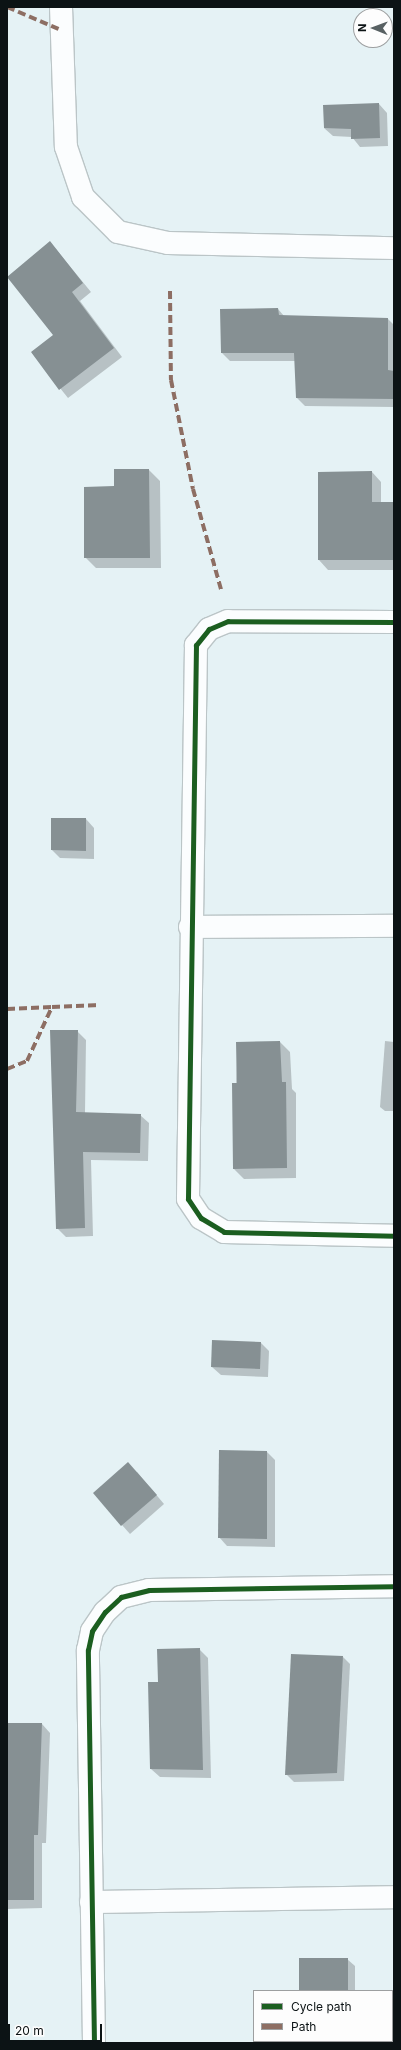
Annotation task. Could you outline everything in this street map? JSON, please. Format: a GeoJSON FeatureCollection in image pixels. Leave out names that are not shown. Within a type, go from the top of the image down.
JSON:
{"type":"FeatureCollection","features":[{"type":"Feature","properties":{"kind":"street"},"geometry":{"type":"LineString","coordinates":[[61,7],[66,147],[83,197],[118,232],[168,244],[394,248]]}},
{"type":"Feature","properties":{"kind":"street"},"geometry":{"type":"LineString","coordinates":[[394,622],[228,621],[204,633],[194,653],[188,1199],[196,1212],[224,1232],[243,1234],[394,1236]]}},
{"type":"Feature","properties":{"kind":"street"},"geometry":{"type":"LineString","coordinates":[[190,927],[394,926]]}},
{"type":"Feature","properties":{"kind":"street"},"geometry":{"type":"LineString","coordinates":[[94,2043],[88,1650],[92,1631],[104,1612],[121,1597],[149,1590],[394,1586]]}},
{"type":"Feature","properties":{"kind":"street"},"geometry":{"type":"LineString","coordinates":[[91,1902],[394,1897]]}},
{"type":"Feature","properties":{"kind":"building"},"geometry":{"type":"Polygon","coordinates":[[[379,103],[380,138],[351,139],[351,129],[324,128],[323,105],[379,103]]]}},
{"type":"Feature","properties":{"kind":"building"},"geometry":{"type":"Polygon","coordinates":[[[50,241],[83,283],[72,292],[114,348],[59,390],[31,352],[53,335],[7,277],[50,241]]]}},
{"type":"Feature","properties":{"kind":"building"},"geometry":{"type":"Polygon","coordinates":[[[278,308],[279,315],[388,318],[388,370],[394,371],[394,399],[296,398],[294,353],[221,353],[220,309],[278,308]]]}},
{"type":"Feature","properties":{"kind":"building"},"geometry":{"type":"Polygon","coordinates":[[[114,469],[149,469],[150,558],[84,558],[84,487],[114,486],[114,469]]]}},
{"type":"Feature","properties":{"kind":"building"},"geometry":{"type":"Polygon","coordinates":[[[372,471],[372,502],[394,502],[394,560],[318,560],[318,472],[372,471]]]}},
{"type":"Feature","properties":{"kind":"building"},"geometry":{"type":"Polygon","coordinates":[[[51,818],[86,818],[86,851],[51,850],[51,818]]]}},
{"type":"Feature","properties":{"kind":"building"},"geometry":{"type":"Polygon","coordinates":[[[50,1030],[78,1030],[76,1112],[141,1114],[140,1153],[83,1152],[85,1228],[56,1229],[50,1030]]]}},
{"type":"Feature","properties":{"kind":"building"},"geometry":{"type":"Polygon","coordinates":[[[280,1041],[282,1082],[286,1082],[287,1168],[233,1169],[232,1083],[237,1083],[236,1042],[280,1041]]]}},
{"type":"Feature","properties":{"kind":"building"},"geometry":{"type":"Polygon","coordinates":[[[212,1340],[261,1342],[260,1369],[211,1367],[212,1340]]]}},
{"type":"Feature","properties":{"kind":"building"},"geometry":{"type":"Polygon","coordinates":[[[219,1450],[267,1451],[267,1539],[218,1538],[219,1450]]]}},
{"type":"Feature","properties":{"kind":"building"},"geometry":{"type":"Polygon","coordinates":[[[128,1462],[157,1495],[121,1526],[93,1493],[128,1462]]]}},
{"type":"Feature","properties":{"kind":"building"},"geometry":{"type":"Polygon","coordinates":[[[200,1648],[203,1770],[150,1769],[148,1682],[158,1682],[157,1649],[200,1648]]]}},
{"type":"Feature","properties":{"kind":"building"},"geometry":{"type":"Polygon","coordinates":[[[291,1654],[343,1656],[337,1773],[285,1775],[291,1654]]]}},
{"type":"Feature","properties":{"kind":"building"},"geometry":{"type":"Polygon","coordinates":[[[7,1723],[42,1723],[38,1835],[34,1835],[34,1900],[7,1900],[7,1723]]]}},
{"type":"Feature","properties":{"kind":"building"},"geometry":{"type":"Polygon","coordinates":[[[299,1958],[348,1958],[348,1990],[299,1990],[299,1958]]]}},
{"type":"Feature","properties":{"kind":"marked path"},"geometry":{"type":"LineString","coordinates":[[7,7],[61,30]]}},
{"type":"Feature","properties":{"kind":"marked path"},"geometry":{"type":"LineString","coordinates":[[170,291],[171,380],[193,489],[221,589]]}},
{"type":"Feature","properties":{"kind":"marked path"},"geometry":{"type":"LineString","coordinates":[[7,1069],[27,1061],[52,1007],[100,1005]]}},
{"type":"Feature","properties":{"kind":"marked path"},"geometry":{"type":"LineString","coordinates":[[7,1009],[52,1007]]}},
{"type":"Feature","properties":{"kind":"cycle path"},"geometry":{"type":"LineString","coordinates":[[394,622],[228,621],[209,629],[196,645],[188,1199],[201,1218],[224,1232],[394,1236]]}},
{"type":"Feature","properties":{"kind":"cycle path"},"geometry":{"type":"LineString","coordinates":[[94,2043],[88,1650],[92,1631],[105,1612],[121,1597],[149,1590],[394,1586]]}}]}
